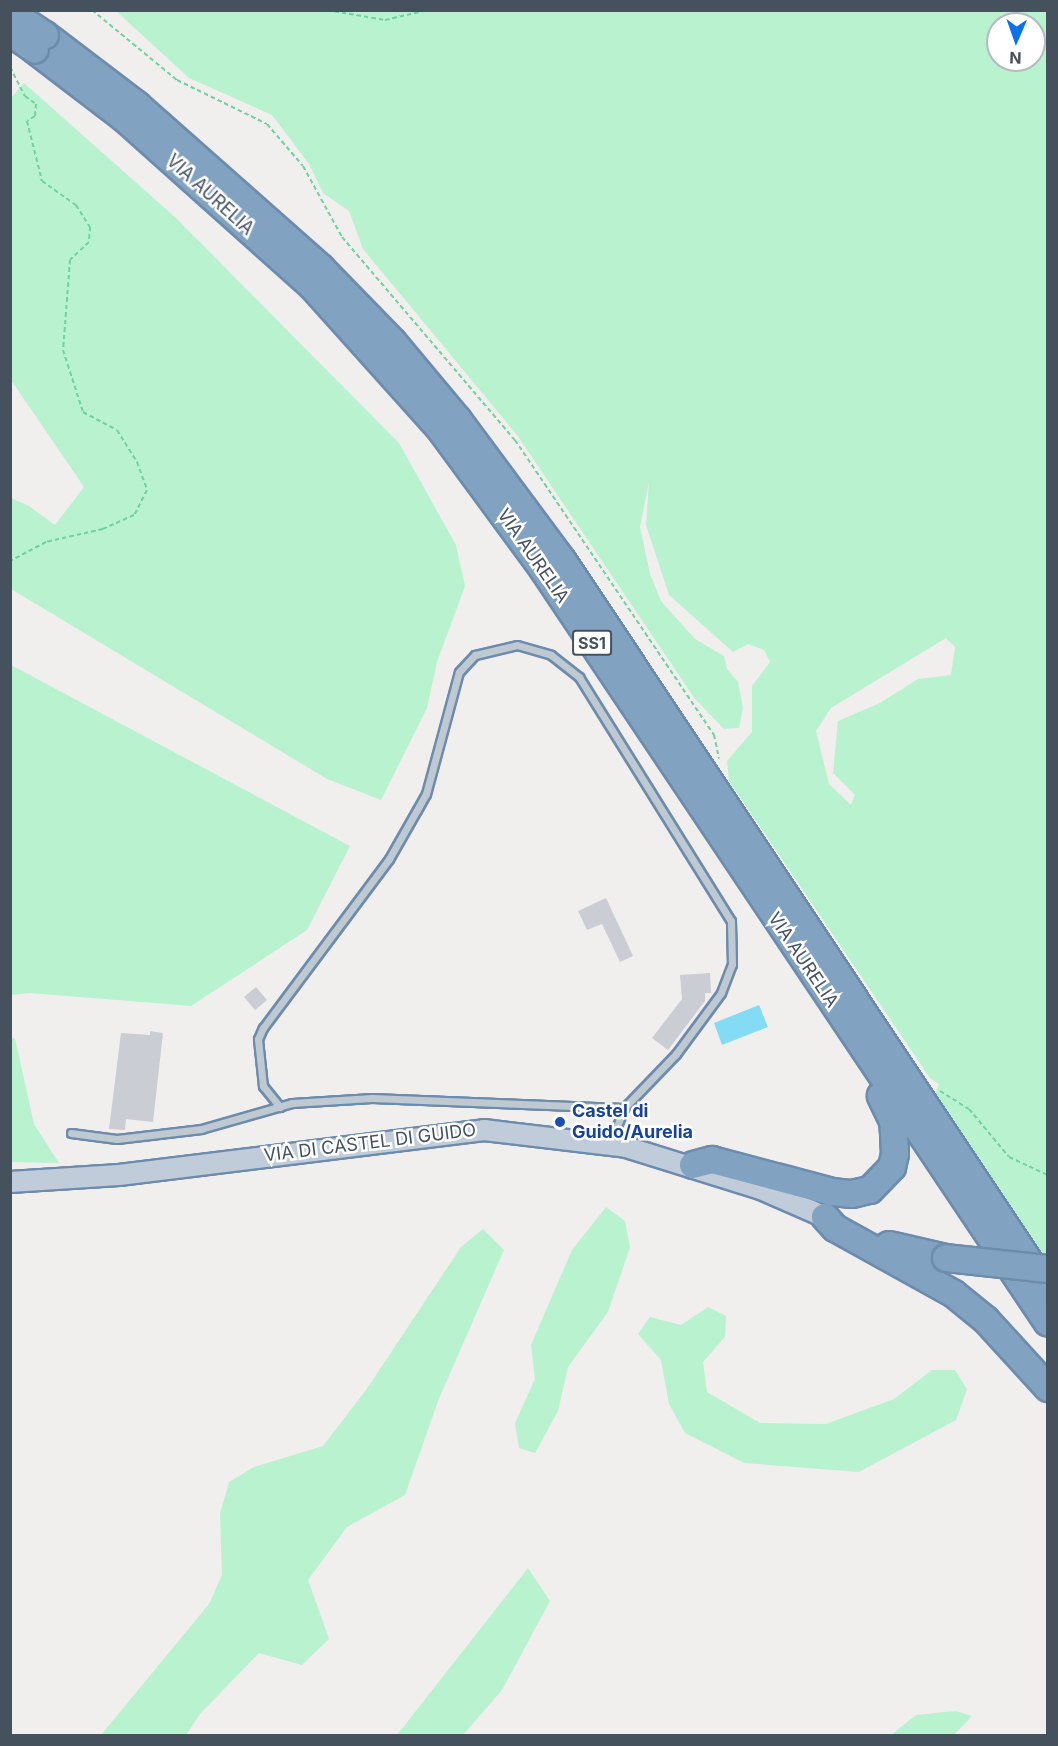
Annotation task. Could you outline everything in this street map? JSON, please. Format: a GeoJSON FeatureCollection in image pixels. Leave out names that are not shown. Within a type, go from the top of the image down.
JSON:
{"type":"FeatureCollection","features":[{"type":"Feature","properties":{"kind":"highway","name":"VIA AURELIA"},"geometry":{"type":"LineString","coordinates":[[13,24],[146,112],[321,268],[393,342],[458,420],[562,560],[1047,1290]]}},
{"type":"Feature","properties":{"kind":"highway","name":"VIA AURELIA"},"geometry":{"type":"LineString","coordinates":[[40,43],[312,286],[441,430],[522,541],[1047,1323]]}},
{"type":"Feature","properties":{"kind":"highway"},"geometry":{"type":"LineString","coordinates":[[693,1165],[712,1160],[832,1192],[852,1194],[870,1190],[882,1180],[892,1167],[896,1138],[887,1105],[714,844],[711,822]]}},
{"type":"Feature","properties":{"kind":"highway"},"geometry":{"type":"LineString","coordinates":[[825,1218],[889,1245],[946,1258],[1047,1269]]}},
{"type":"Feature","properties":{"kind":"highway"},"geometry":{"type":"LineString","coordinates":[[825,1218],[835,1228],[954,1294],[986,1320],[1047,1388]]}},
{"type":"Feature","properties":{"kind":"street","name":"VIA DI CASTEL DI GUIDO"},"geometry":{"type":"LineString","coordinates":[[10,1182],[119,1175],[484,1130],[610,1144],[693,1165],[761,1189],[825,1218]]}},
{"type":"Feature","properties":{"kind":"lane"},"geometry":{"type":"LineString","coordinates":[[280,1107],[263,1086],[258,1039],[263,1028],[389,859],[426,794],[459,672],[475,655],[504,645],[517,645],[551,655],[579,677],[731,921],[732,964],[721,993],[676,1054],[624,1108],[610,1144]]}},
{"type":"Feature","properties":{"kind":"lane"},"geometry":{"type":"LineString","coordinates":[[71,1133],[117,1138],[201,1129],[280,1107],[372,1098],[624,1108]]}},
{"type":"Feature","properties":{"kind":"path"},"geometry":{"type":"LineString","coordinates":[[327,10],[385,20],[428,10]]}},
{"type":"Feature","properties":{"kind":"path"},"geometry":{"type":"LineString","coordinates":[[10,67],[25,96],[36,104],[35,116],[27,121],[42,181],[76,205],[90,227],[89,242],[70,260],[63,350],[84,412],[117,430],[136,462],[147,490],[134,515],[103,529],[46,542],[10,561]]}},
{"type":"Feature","properties":{"kind":"green space"},"geometry":{"type":"Polygon","coordinates":[[[116,11],[1047,11],[1047,1261],[933,1100],[939,1084],[930,1078],[729,781],[727,761],[752,732],[752,686],[770,662],[764,650],[748,644],[733,652],[669,595],[646,525],[649,482],[640,527],[650,574],[661,601],[695,639],[724,656],[727,669],[738,682],[743,708],[739,728],[724,729],[695,699],[517,435],[363,249],[349,211],[323,193],[309,164],[272,115],[189,78],[116,11]],[[946,638],[831,708],[816,731],[829,784],[851,805],[855,795],[833,773],[838,721],[880,703],[918,679],[951,675],[955,647],[946,638]]]}},
{"type":"Feature","properties":{"kind":"green space"},"geometry":{"type":"Polygon","coordinates":[[[24,83],[176,218],[399,443],[456,545],[465,586],[437,662],[427,708],[381,800],[327,779],[11,589],[11,498],[29,506],[55,525],[84,487],[11,380],[10,99],[24,83]]]}},
{"type":"Feature","properties":{"kind":"green space"},"geometry":{"type":"Polygon","coordinates":[[[11,665],[350,846],[307,930],[191,1006],[30,993],[11,995],[11,665]]]}},
{"type":"Feature","properties":{"kind":"green space"},"geometry":{"type":"Polygon","coordinates":[[[15,1038],[34,1124],[59,1163],[11,1162],[10,1039],[15,1038]]]}},
{"type":"Feature","properties":{"kind":"green space"},"geometry":{"type":"Polygon","coordinates":[[[606,1207],[625,1221],[630,1247],[608,1312],[568,1367],[558,1411],[535,1453],[519,1448],[515,1423],[535,1379],[531,1345],[572,1250],[606,1207]]]}},
{"type":"Feature","properties":{"kind":"green space"},"geometry":{"type":"Polygon","coordinates":[[[483,1229],[504,1250],[438,1401],[405,1495],[347,1527],[308,1580],[329,1639],[302,1665],[259,1653],[200,1714],[186,1735],[101,1735],[209,1604],[222,1575],[220,1514],[229,1482],[254,1467],[323,1446],[366,1390],[461,1247],[483,1229]]]}},
{"type":"Feature","properties":{"kind":"green space"},"geometry":{"type":"Polygon","coordinates":[[[708,1307],[726,1316],[725,1337],[703,1362],[707,1392],[760,1423],[826,1424],[894,1399],[932,1370],[955,1370],[967,1389],[956,1420],[859,1472],[744,1463],[685,1433],[669,1404],[661,1360],[638,1334],[650,1317],[681,1325],[708,1307]]]}},
{"type":"Feature","properties":{"kind":"green space"},"geometry":{"type":"Polygon","coordinates":[[[528,1568],[550,1601],[502,1690],[463,1735],[397,1735],[528,1568]]]}},
{"type":"Feature","properties":{"kind":"green space"},"geometry":{"type":"Polygon","coordinates":[[[956,1711],[972,1716],[954,1735],[891,1735],[916,1715],[956,1711]]]}},
{"type":"Feature","properties":{"kind":"water"},"geometry":{"type":"Polygon","coordinates":[[[759,1005],[768,1027],[722,1045],[714,1023],[759,1005]]]}},
{"type":"Feature","properties":{"kind":"building"},"geometry":{"type":"Polygon","coordinates":[[[606,898],[633,956],[620,962],[602,924],[587,930],[578,911],[606,898]]]}},
{"type":"Feature","properties":{"kind":"building"},"geometry":{"type":"Polygon","coordinates":[[[710,973],[711,993],[705,993],[705,1001],[668,1050],[652,1038],[682,999],[680,975],[710,973]]]}},
{"type":"Feature","properties":{"kind":"building"},"geometry":{"type":"Polygon","coordinates":[[[256,987],[267,1000],[255,1010],[244,997],[256,987]]]}},
{"type":"Feature","properties":{"kind":"building"},"geometry":{"type":"Polygon","coordinates":[[[150,1031],[163,1033],[153,1122],[126,1119],[125,1130],[109,1129],[121,1033],[150,1035],[150,1031]]]}},
{"type":"Feature","properties":{"kind":"place","name":"Castel di Guido/Aurelia"},"geometry":{"type":"Point","coordinates":[560,1122]}}]}
